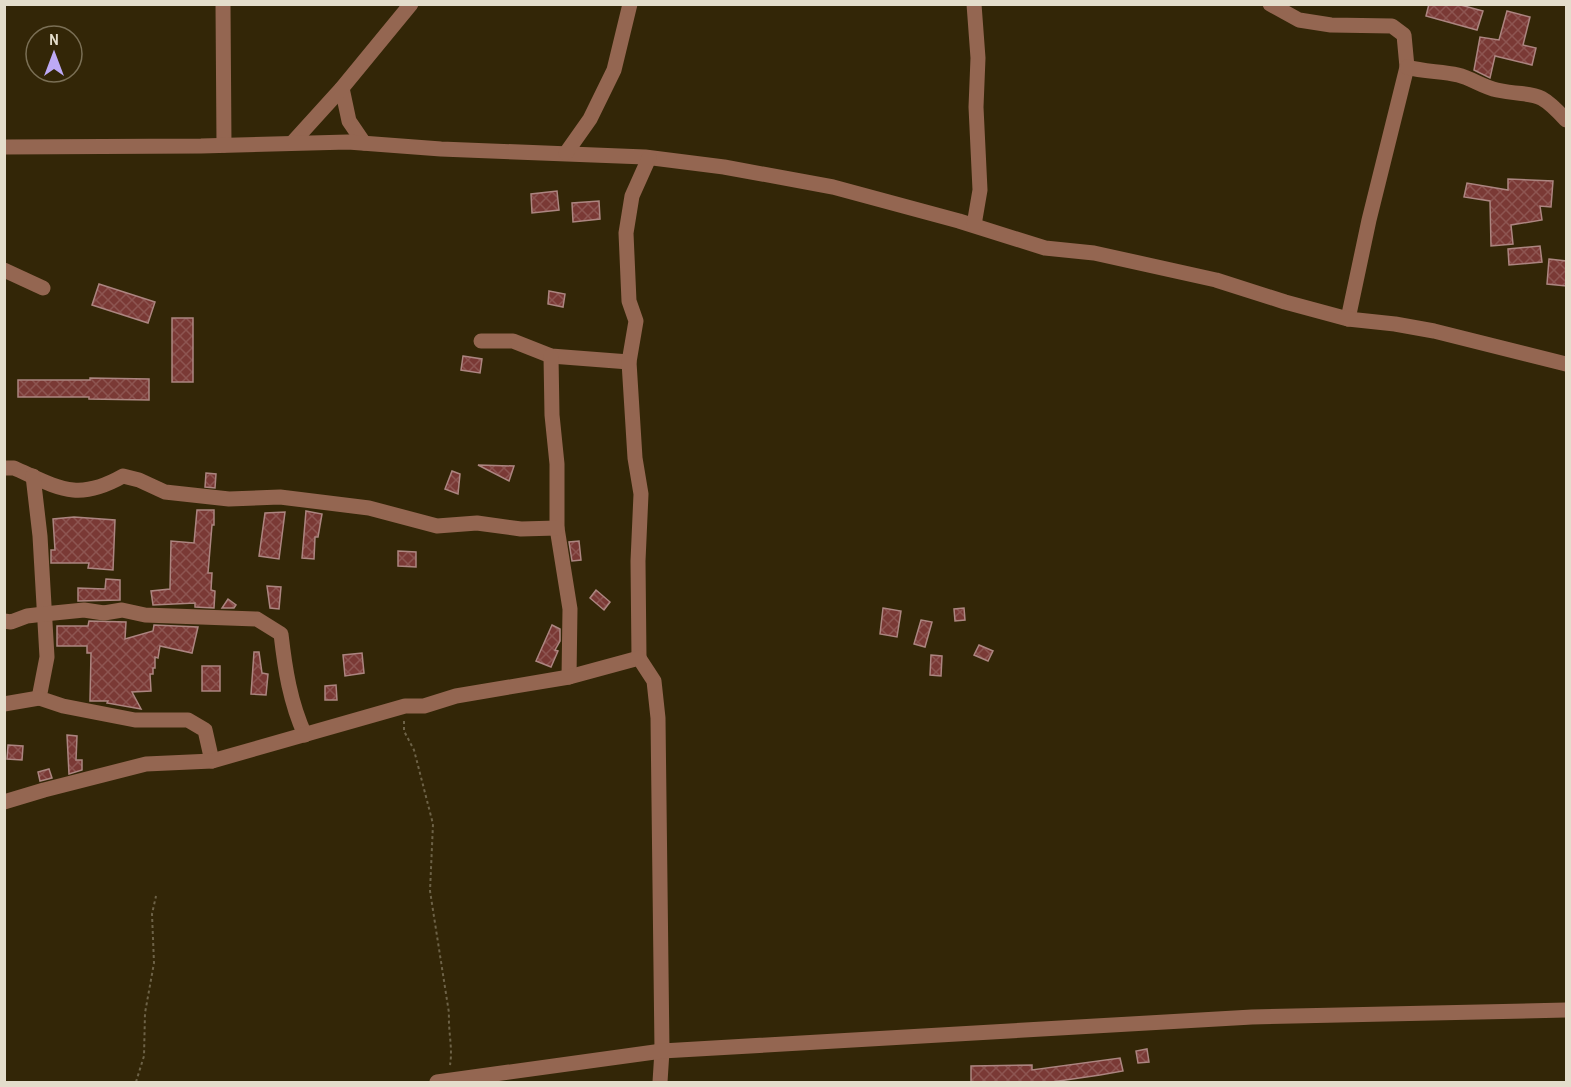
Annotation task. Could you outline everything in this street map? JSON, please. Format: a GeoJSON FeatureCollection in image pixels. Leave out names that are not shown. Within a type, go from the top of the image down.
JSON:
{"type":"FeatureCollection","features":[{"type":"Feature","properties":{"kind":"street"},"geometry":{"type":"LineString","coordinates":[[223,4],[224,145]]}},
{"type":"Feature","properties":{"kind":"street"},"geometry":{"type":"LineString","coordinates":[[293,142],[342,88],[411,4]]}},
{"type":"Feature","properties":{"kind":"street"},"geometry":{"type":"LineString","coordinates":[[566,153],[590,119],[614,70],[630,4]]}},
{"type":"Feature","properties":{"kind":"street"},"geometry":{"type":"LineString","coordinates":[[974,4],[978,58],[976,107],[980,190],[974,225]]}},
{"type":"Feature","properties":{"kind":"street"},"geometry":{"type":"LineString","coordinates":[[1279,7],[1299,20],[1331,25],[1392,26],[1404,35],[1407,67],[1369,220],[1348,319]]}},
{"type":"Feature","properties":{"kind":"street"},"geometry":{"type":"LineString","coordinates":[[1407,67],[1459,75],[1496,90],[1538,95],[1549,101],[1566,120]]}},
{"type":"Feature","properties":{"kind":"street"},"geometry":{"type":"LineString","coordinates":[[342,88],[349,121],[364,143]]}},
{"type":"Feature","properties":{"kind":"street"},"geometry":{"type":"LineString","coordinates":[[4,147],[364,143],[441,149],[649,158],[724,167],[833,187],[974,225],[1045,248],[1094,253],[1216,280],[1348,319],[1434,331],[1566,364]]}},
{"type":"Feature","properties":{"kind":"street"},"geometry":{"type":"LineString","coordinates":[[649,158],[632,196],[626,234],[629,301],[636,321],[629,362],[635,458],[641,494],[638,561],[639,658],[654,681],[658,718],[662,1051],[660,1083]]}},
{"type":"Feature","properties":{"kind":"street"},"geometry":{"type":"LineString","coordinates":[[4,270],[43,288]]}},
{"type":"Feature","properties":{"kind":"street"},"geometry":{"type":"LineString","coordinates":[[481,341],[513,341],[551,356],[629,362]]}},
{"type":"Feature","properties":{"kind":"street"},"geometry":{"type":"LineString","coordinates":[[551,356],[552,415],[557,464],[557,528],[570,609],[569,677]]}},
{"type":"Feature","properties":{"kind":"street"},"geometry":{"type":"LineString","coordinates":[[4,468],[14,468],[71,491],[88,491],[105,486],[123,476],[139,480],[165,492],[229,499],[279,497],[369,508],[437,526],[477,523],[521,530],[557,528]]}},
{"type":"Feature","properties":{"kind":"street"},"geometry":{"type":"LineString","coordinates":[[33,476],[40,536],[47,657],[39,698]]}},
{"type":"Feature","properties":{"kind":"street"},"geometry":{"type":"LineString","coordinates":[[4,621],[27,616],[84,610],[104,613],[122,610],[145,615],[257,619],[281,634],[288,687],[305,735]]}},
{"type":"Feature","properties":{"kind":"street"},"geometry":{"type":"LineString","coordinates":[[4,802],[147,764],[212,760],[405,706],[424,706],[456,696],[569,677],[639,658]]}},
{"type":"Feature","properties":{"kind":"street"},"geometry":{"type":"LineString","coordinates":[[4,704],[39,698],[63,706],[135,720],[188,720],[205,730],[212,760]]}},
{"type":"Feature","properties":{"kind":"street"},"geometry":{"type":"LineString","coordinates":[[442,1081],[662,1051],[1252,1017],[1566,1010]]}},
{"type":"Feature","properties":{"kind":"path"},"geometry":{"type":"LineString","coordinates":[[405,706],[404,731],[414,750],[433,824],[430,891],[452,1052],[442,1081]]}},
{"type":"Feature","properties":{"kind":"path"},"geometry":{"type":"LineString","coordinates":[[136,1083],[144,1056],[145,1013],[154,963],[152,914],[156,896]]}},
{"type":"Feature","properties":{"kind":"building"},"geometry":{"type":"Polygon","coordinates":[[[1429,4],[1457,4],[1483,11],[1477,30],[1426,16],[1429,4]]]}},
{"type":"Feature","properties":{"kind":"building"},"geometry":{"type":"Polygon","coordinates":[[[1507,11],[1530,17],[1523,45],[1536,48],[1532,65],[1495,56],[1490,78],[1474,70],[1480,37],[1499,40],[1507,11]]]}},
{"type":"Feature","properties":{"kind":"building"},"geometry":{"type":"Polygon","coordinates":[[[1508,179],[1553,181],[1551,207],[1540,206],[1542,220],[1511,225],[1513,244],[1491,246],[1490,201],[1464,197],[1467,183],[1508,190],[1508,179]]]}},
{"type":"Feature","properties":{"kind":"building"},"geometry":{"type":"Polygon","coordinates":[[[557,191],[559,210],[532,213],[531,194],[557,191]]]}},
{"type":"Feature","properties":{"kind":"building"},"geometry":{"type":"Polygon","coordinates":[[[599,201],[600,219],[573,222],[572,203],[599,201]]]}},
{"type":"Feature","properties":{"kind":"building"},"geometry":{"type":"Polygon","coordinates":[[[1540,246],[1542,262],[1509,265],[1508,249],[1540,246]]]}},
{"type":"Feature","properties":{"kind":"building"},"geometry":{"type":"Polygon","coordinates":[[[1549,259],[1566,261],[1566,286],[1547,284],[1549,259]]]}},
{"type":"Feature","properties":{"kind":"building"},"geometry":{"type":"Polygon","coordinates":[[[99,284],[155,302],[148,323],[92,305],[99,284]]]}},
{"type":"Feature","properties":{"kind":"building"},"geometry":{"type":"Polygon","coordinates":[[[549,291],[565,294],[563,307],[548,304],[549,291]]]}},
{"type":"Feature","properties":{"kind":"building"},"geometry":{"type":"Polygon","coordinates":[[[172,318],[193,318],[193,382],[172,382],[172,318]]]}},
{"type":"Feature","properties":{"kind":"building"},"geometry":{"type":"Polygon","coordinates":[[[463,356],[482,359],[480,373],[461,370],[463,356]]]}},
{"type":"Feature","properties":{"kind":"building"},"geometry":{"type":"Polygon","coordinates":[[[90,378],[149,379],[149,400],[18,397],[18,380],[90,380],[90,378]]]}},
{"type":"Feature","properties":{"kind":"building"},"geometry":{"type":"Polygon","coordinates":[[[478,465],[514,466],[509,481],[478,465]]]}},
{"type":"Feature","properties":{"kind":"building"},"geometry":{"type":"Polygon","coordinates":[[[452,471],[460,474],[458,494],[445,489],[452,471]]]}},
{"type":"Feature","properties":{"kind":"building"},"geometry":{"type":"Polygon","coordinates":[[[206,473],[216,474],[215,488],[205,487],[206,473]]]}},
{"type":"Feature","properties":{"kind":"building"},"geometry":{"type":"Polygon","coordinates":[[[197,510],[214,510],[208,573],[212,573],[211,590],[215,591],[214,608],[195,607],[195,603],[153,605],[151,591],[170,589],[171,541],[194,543],[197,510]]]}},
{"type":"Feature","properties":{"kind":"building"},"geometry":{"type":"Polygon","coordinates":[[[306,511],[322,514],[318,537],[315,537],[314,559],[302,558],[306,511]]]}},
{"type":"Feature","properties":{"kind":"building"},"geometry":{"type":"Polygon","coordinates":[[[285,512],[279,559],[259,556],[265,513],[285,512]]]}},
{"type":"Feature","properties":{"kind":"building"},"geometry":{"type":"Polygon","coordinates":[[[74,517],[115,520],[113,570],[88,568],[89,563],[51,563],[51,550],[55,550],[53,519],[74,517]]]}},
{"type":"Feature","properties":{"kind":"building"},"geometry":{"type":"Polygon","coordinates":[[[579,541],[581,560],[572,561],[569,542],[579,541]]]}},
{"type":"Feature","properties":{"kind":"building"},"geometry":{"type":"Polygon","coordinates":[[[398,551],[416,552],[416,567],[398,566],[398,551]]]}},
{"type":"Feature","properties":{"kind":"building"},"geometry":{"type":"Polygon","coordinates":[[[106,579],[120,580],[120,600],[78,601],[78,588],[105,589],[106,579]]]}},
{"type":"Feature","properties":{"kind":"building"},"geometry":{"type":"Polygon","coordinates":[[[267,586],[281,587],[279,609],[270,608],[267,586]]]}},
{"type":"Feature","properties":{"kind":"building"},"geometry":{"type":"Polygon","coordinates":[[[596,590],[610,602],[604,610],[590,598],[596,590]]]}},
{"type":"Feature","properties":{"kind":"building"},"geometry":{"type":"Polygon","coordinates":[[[228,599],[236,605],[234,608],[222,608],[228,599]]]}},
{"type":"Feature","properties":{"kind":"building"},"geometry":{"type":"Polygon","coordinates":[[[883,608],[901,611],[897,637],[880,634],[883,608]]]}},
{"type":"Feature","properties":{"kind":"building"},"geometry":{"type":"Polygon","coordinates":[[[964,608],[965,620],[955,621],[954,609],[964,608]]]}},
{"type":"Feature","properties":{"kind":"building"},"geometry":{"type":"Polygon","coordinates":[[[921,620],[932,622],[925,647],[914,644],[921,620]]]}},
{"type":"Feature","properties":{"kind":"building"},"geometry":{"type":"Polygon","coordinates":[[[89,621],[126,622],[125,639],[153,631],[154,625],[198,627],[192,653],[160,646],[158,658],[155,657],[153,674],[150,674],[151,691],[132,692],[141,709],[107,703],[108,701],[90,701],[91,653],[87,653],[87,646],[57,646],[57,626],[88,626],[89,621]]]}},
{"type":"Feature","properties":{"kind":"building"},"geometry":{"type":"Polygon","coordinates":[[[552,625],[560,629],[560,641],[551,667],[536,661],[552,625]]]}},
{"type":"Feature","properties":{"kind":"building"},"geometry":{"type":"Polygon","coordinates":[[[979,645],[993,651],[988,661],[974,655],[979,645]]]}},
{"type":"Feature","properties":{"kind":"building"},"geometry":{"type":"Polygon","coordinates":[[[254,652],[259,652],[262,673],[268,674],[266,695],[251,694],[254,652]]]}},
{"type":"Feature","properties":{"kind":"building"},"geometry":{"type":"Polygon","coordinates":[[[362,653],[364,673],[345,676],[343,655],[362,653]]]}},
{"type":"Feature","properties":{"kind":"building"},"geometry":{"type":"Polygon","coordinates":[[[931,655],[942,656],[941,676],[930,675],[931,655]]]}},
{"type":"Feature","properties":{"kind":"building"},"geometry":{"type":"Polygon","coordinates":[[[202,666],[220,666],[220,691],[202,691],[202,666]]]}},
{"type":"Feature","properties":{"kind":"building"},"geometry":{"type":"Polygon","coordinates":[[[336,685],[337,700],[325,700],[325,686],[336,685]]]}},
{"type":"Feature","properties":{"kind":"building"},"geometry":{"type":"Polygon","coordinates":[[[67,735],[77,736],[76,760],[82,760],[82,770],[69,774],[67,735]]]}},
{"type":"Feature","properties":{"kind":"building"},"geometry":{"type":"Polygon","coordinates":[[[8,745],[23,746],[22,760],[7,759],[8,745]]]}},
{"type":"Feature","properties":{"kind":"building"},"geometry":{"type":"Polygon","coordinates":[[[49,769],[52,778],[40,781],[38,772],[49,769]]]}},
{"type":"Feature","properties":{"kind":"building"},"geometry":{"type":"Polygon","coordinates":[[[1147,1049],[1149,1062],[1138,1063],[1136,1051],[1147,1049]]]}},
{"type":"Feature","properties":{"kind":"building"},"geometry":{"type":"Polygon","coordinates":[[[1120,1058],[1123,1071],[1100,1075],[1045,1083],[971,1083],[971,1066],[1032,1065],[1032,1070],[1120,1058]]]}}]}
